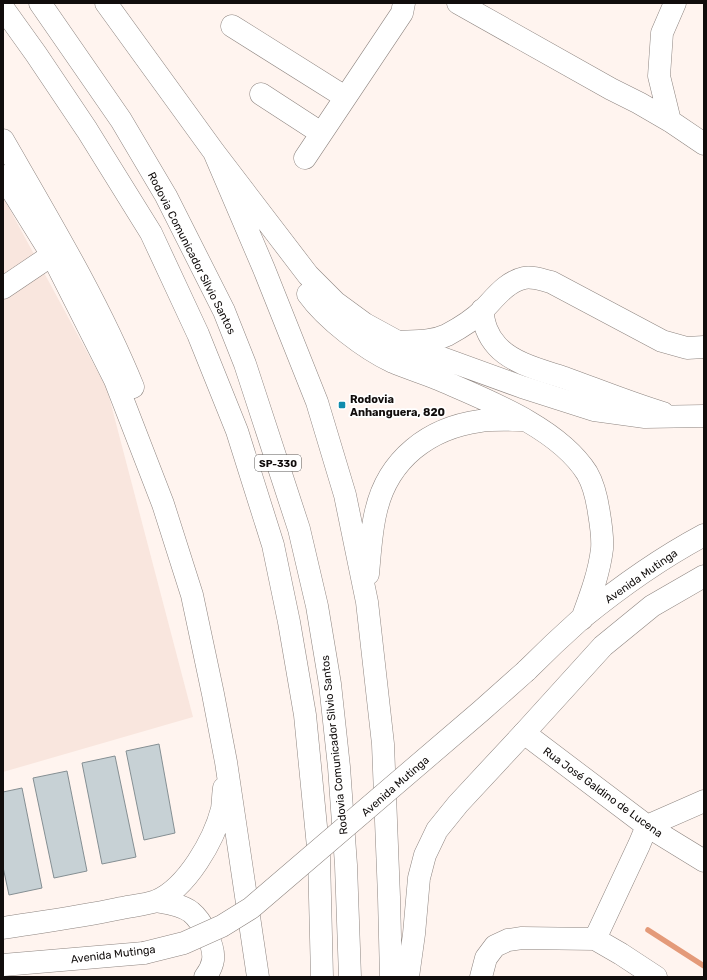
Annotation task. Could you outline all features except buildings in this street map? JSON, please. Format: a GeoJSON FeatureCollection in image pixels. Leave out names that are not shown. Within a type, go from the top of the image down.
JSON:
{"type":"FeatureCollection","features":[{"type":"Feature","properties":{"kind":"main road","name":"Rodovia Comunicador Silvio Santos"},"geometry":{"type":"LineString","coordinates":[[40,3],[121,120],[166,196],[224,312],[245,364],[300,529],[317,606],[330,684],[339,767],[346,865],[350,977]]}},
{"type":"Feature","properties":{"kind":"main road"},"geometry":{"type":"LineString","coordinates":[[106,3],[214,152],[308,275],[335,302],[365,324],[398,342],[522,387],[594,410],[645,417],[704,416]]}},
{"type":"Feature","properties":{"kind":"main road"},"geometry":{"type":"LineString","coordinates":[[305,158],[402,14],[404,3]]}},
{"type":"Feature","properties":{"kind":"main road"},"geometry":{"type":"LineString","coordinates":[[458,3],[611,89],[639,103],[670,121],[704,144]]}},
{"type":"Feature","properties":{"kind":"main road"},"geometry":{"type":"LineString","coordinates":[[670,121],[659,76],[662,33],[675,3]]}},
{"type":"Feature","properties":{"kind":"main road","name":"SP-330"},"geometry":{"type":"LineString","coordinates":[[3,8],[62,92],[151,234],[198,334],[238,431],[273,544],[289,622],[305,715],[318,857],[322,977]]}},
{"type":"Feature","properties":{"kind":"main road"},"geometry":{"type":"LineString","coordinates":[[232,26],[345,97]]}},
{"type":"Feature","properties":{"kind":"main road"},"geometry":{"type":"LineString","coordinates":[[261,94],[321,133]]}},
{"type":"Feature","properties":{"kind":"main road"},"geometry":{"type":"LineString","coordinates":[[3,140],[92,297],[118,350],[140,404],[152,441],[163,504]]}},
{"type":"Feature","properties":{"kind":"main road"},"geometry":{"type":"LineString","coordinates":[[214,152],[264,269],[317,402],[344,495],[367,602],[383,744],[391,977]]}},
{"type":"Feature","properties":{"kind":"main road"},"geometry":{"type":"LineString","coordinates":[[3,176],[52,255],[115,380],[163,504],[192,595],[226,762],[258,977]]}},
{"type":"Feature","properties":{"kind":"main road"},"geometry":{"type":"LineString","coordinates":[[256,208],[291,271],[310,297],[332,321],[364,345],[392,361],[501,407],[546,432],[569,450],[587,473],[596,493],[601,525],[602,549],[592,593],[582,619]]}},
{"type":"Feature","properties":{"kind":"main road"},"geometry":{"type":"LineString","coordinates":[[3,288],[52,255]]}},
{"type":"Feature","properties":{"kind":"main road"},"geometry":{"type":"LineString","coordinates":[[398,342],[427,341],[446,335],[465,324],[482,310],[501,290],[524,278],[535,278],[551,282],[662,341],[687,348],[704,347]]}},
{"type":"Feature","properties":{"kind":"main road"},"geometry":{"type":"LineString","coordinates":[[482,310],[485,327],[489,336],[498,347],[513,358],[531,367],[674,417]]}},
{"type":"Feature","properties":{"kind":"main road"},"geometry":{"type":"LineString","coordinates":[[367,602],[370,551],[376,509],[384,486],[393,472],[410,452],[429,438],[452,428],[480,421],[524,420]]}},
{"type":"Feature","properties":{"kind":"main road","name":"Avenida Mutinga"},"geometry":{"type":"LineString","coordinates":[[3,965],[144,953],[190,940],[222,926],[251,908],[470,721],[582,619],[642,573],[684,545],[704,535]]}},
{"type":"Feature","properties":{"kind":"main road"},"geometry":{"type":"LineString","coordinates":[[408,977],[419,878],[425,855],[437,830],[458,804],[603,646],[652,606],[704,576]]}},
{"type":"Feature","properties":{"kind":"main road","name":"Rua José Galdino de Lucena"},"geometry":{"type":"LineString","coordinates":[[524,733],[647,826],[704,861]]}},
{"type":"Feature","properties":{"kind":"main road"},"geometry":{"type":"LineString","coordinates":[[3,928],[89,915],[156,901],[168,894],[184,879],[201,858],[212,835],[222,809],[226,762]]}},
{"type":"Feature","properties":{"kind":"main road"},"geometry":{"type":"LineString","coordinates":[[595,939],[647,826],[704,801]]}},
{"type":"Feature","properties":{"kind":"main road"},"geometry":{"type":"LineString","coordinates":[[156,901],[178,906],[192,912],[204,928],[211,945],[213,958],[210,971],[205,977]]}},
{"type":"Feature","properties":{"kind":"main road"},"geometry":{"type":"LineString","coordinates":[[481,977],[486,958],[495,946],[508,940],[522,938],[595,939],[656,977]]}},
{"type":"Feature","properties":{"kind":"shaded area"},"geometry":{"type":"Polygon","coordinates":[[[3,197],[107,389],[193,717],[3,772],[3,197]]]}},
{"type":"Feature","properties":{"kind":"waterway"},"geometry":{"type":"LineString","coordinates":[[648,930],[704,966]]}},
{"type":"Feature","properties":{"kind":"place","name":"Rodovia Anhanguera, 820"},"geometry":{"type":"Point","coordinates":[342,405]}}]}
